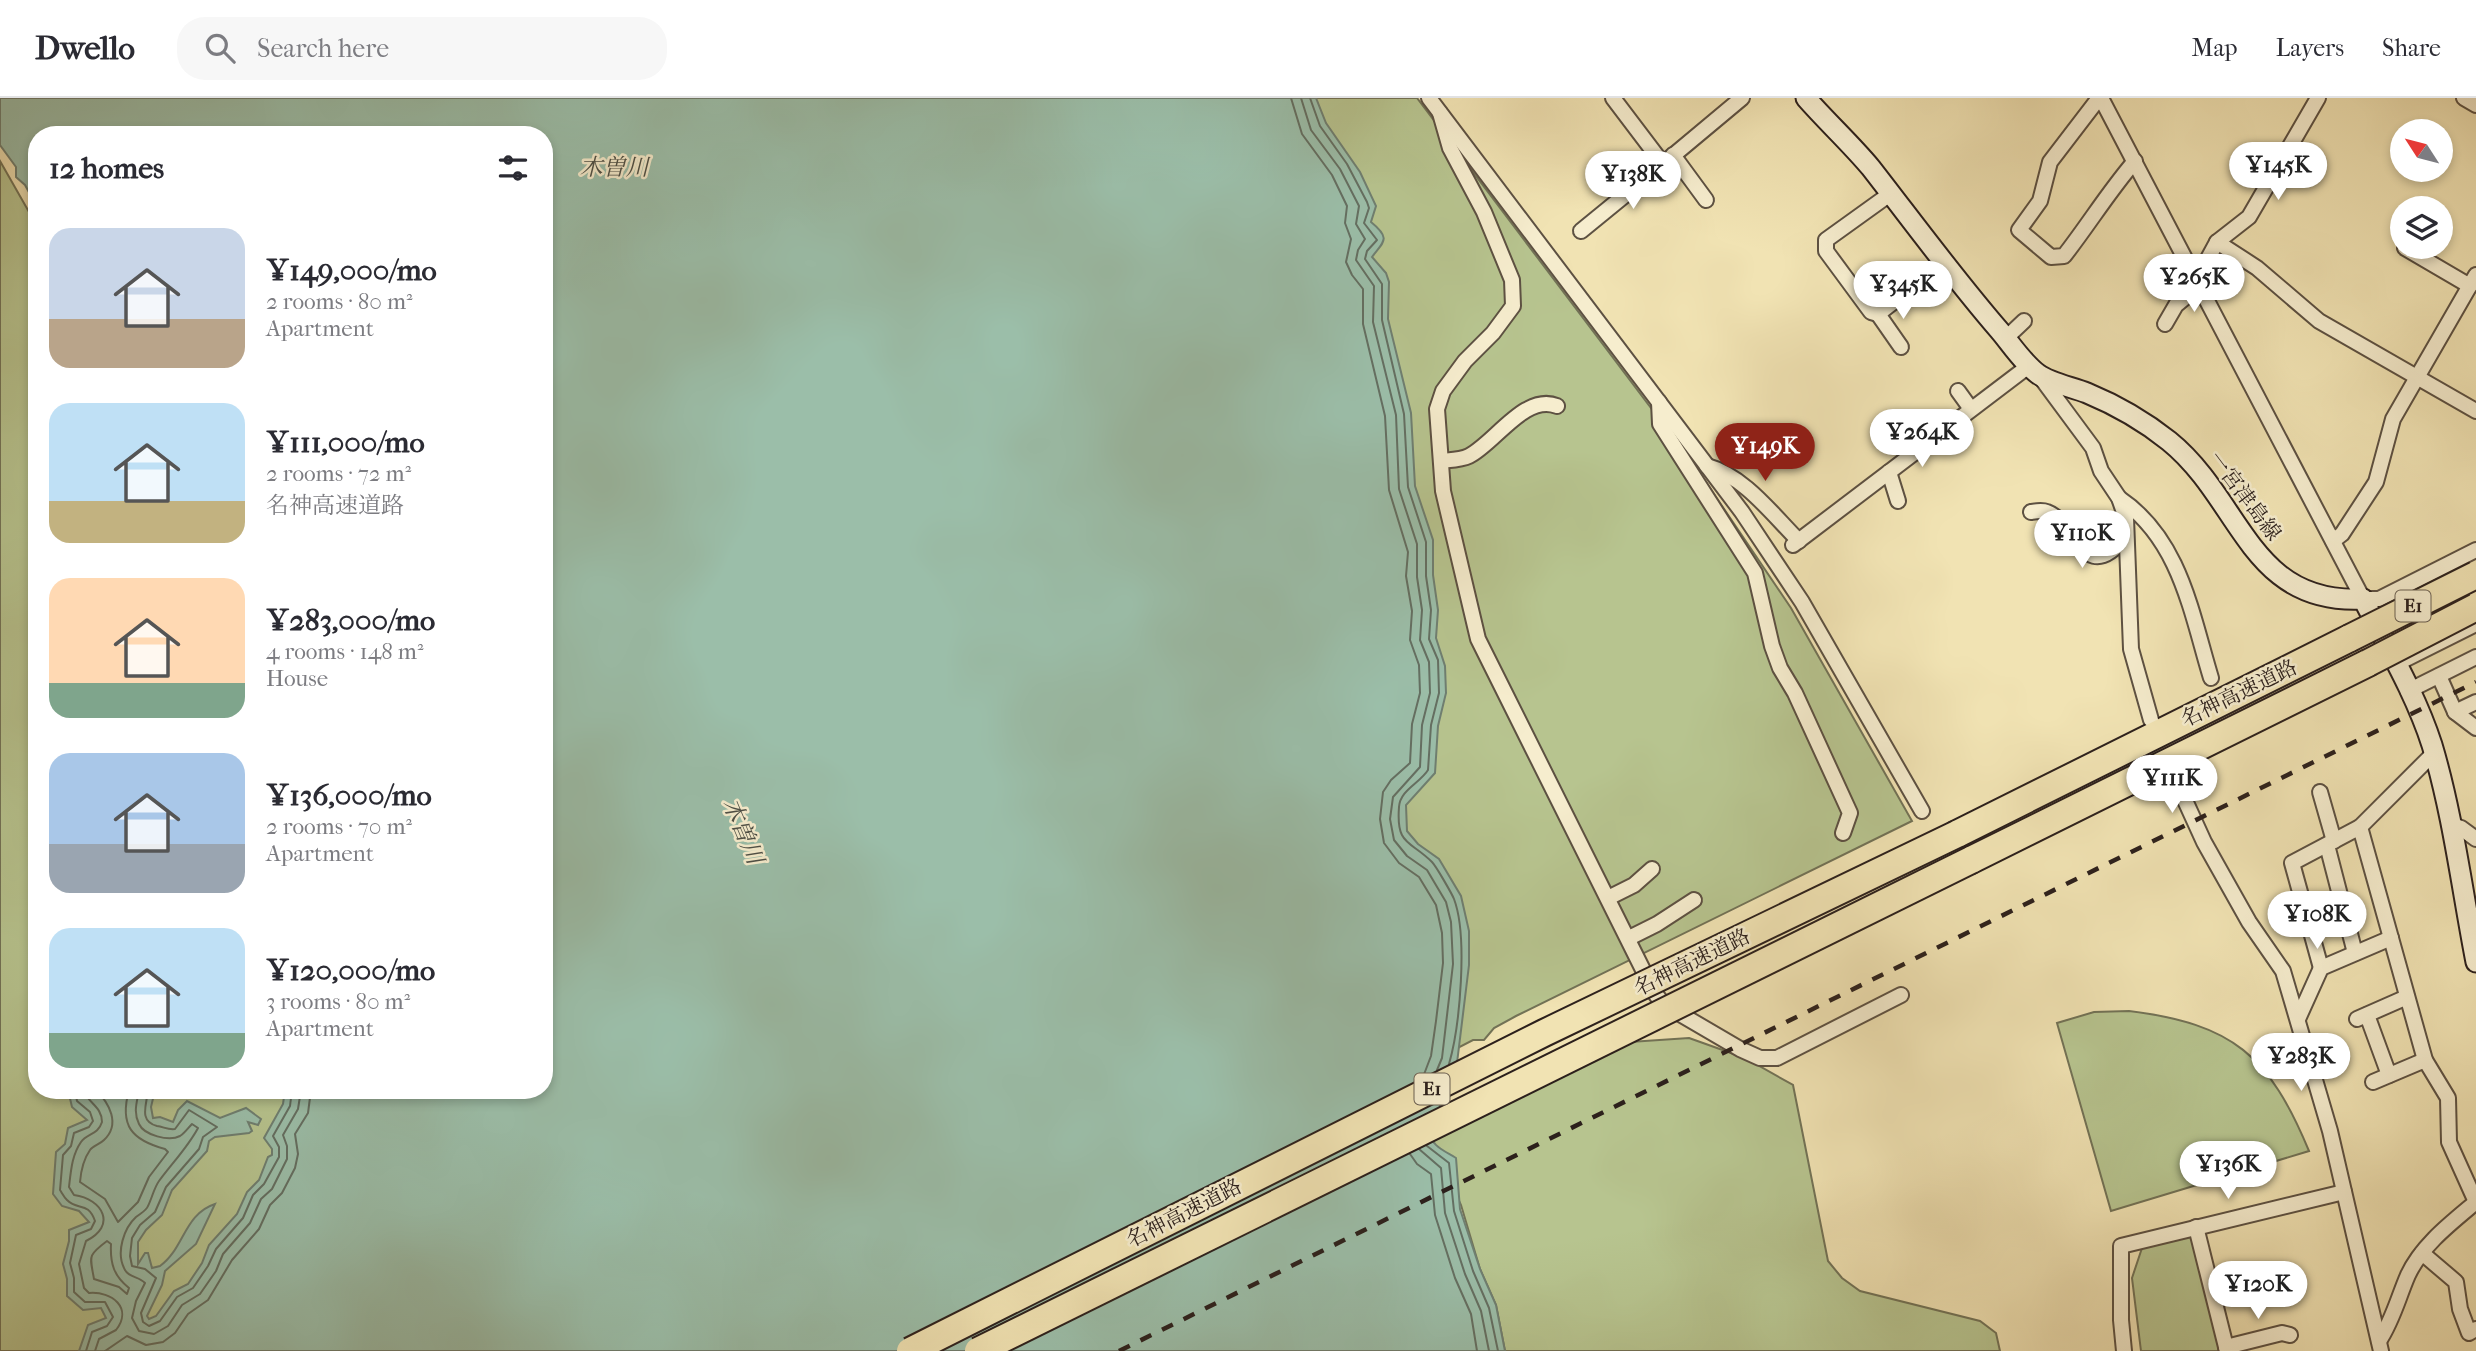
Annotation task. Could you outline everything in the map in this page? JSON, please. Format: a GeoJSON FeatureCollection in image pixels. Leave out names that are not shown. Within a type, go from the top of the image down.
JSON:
{"type":"FeatureCollection","features":[{"type":"Feature","properties":{"kind":"highway","name":"名神高速道路"},"geometry":{"type":"LineString","coordinates":[[910,1351],[1544,1033],[1957,834],[2476,575]]}},
{"type":"Feature","properties":{"kind":"highway","name":"名神高速道路"},"geometry":{"type":"LineString","coordinates":[[978,1351],[2368,663],[2476,607]]}},
{"type":"Feature","properties":{"kind":"main road","name":"一宮津島線"},"geometry":{"type":"LineString","coordinates":[[1806,98],[1868,165],[1944,263],[2034,369],[2097,397],[2134,417],[2169,441],[2202,472],[2254,550],[2278,576],[2302,591],[2348,600],[2363,599]]}},
{"type":"Feature","properties":{"kind":"main road"},"geometry":{"type":"LineString","coordinates":[[2363,599],[2409,691],[2434,753],[2476,961]]}},
{"type":"Feature","properties":{"kind":"street"},"geometry":{"type":"LineString","coordinates":[[1429,98],[1707,466],[1802,602],[1922,811]]}},
{"type":"Feature","properties":{"kind":"street"},"geometry":{"type":"LineString","coordinates":[[1613,98],[1706,200]]}},
{"type":"Feature","properties":{"kind":"street"},"geometry":{"type":"LineString","coordinates":[[1581,231],[1742,98]]}},
{"type":"Feature","properties":{"kind":"street"},"geometry":{"type":"LineString","coordinates":[[2135,161],[2106,195],[2096,215],[2064,256],[2052,257],[2018,230],[2040,201],[2050,162],[2100,98],[2135,161],[2199,282],[2363,599],[2379,599],[2476,550]]}},
{"type":"Feature","properties":{"kind":"street"},"geometry":{"type":"LineString","coordinates":[[2165,324],[2176,305],[2199,282],[2217,242],[2249,217],[2318,98]]}},
{"type":"Feature","properties":{"kind":"street"},"geometry":{"type":"LineString","coordinates":[[2464,98],[2476,105]]}},
{"type":"Feature","properties":{"kind":"street"},"geometry":{"type":"LineString","coordinates":[[1440,113],[1450,148],[1484,212],[1512,280],[1513,306],[1493,333],[1465,361],[1443,391],[1437,409],[1443,491],[1478,639],[1654,992],[1663,1004],[1760,1058],[1777,1058],[1901,995]]}},
{"type":"Feature","properties":{"kind":"street"},"geometry":{"type":"LineString","coordinates":[[1890,194],[1826,240],[1826,251],[1871,312],[1878,314],[1901,346]]}},
{"type":"Feature","properties":{"kind":"street"},"geometry":{"type":"LineString","coordinates":[[2217,242],[2257,268],[2319,321],[2476,411]]}},
{"type":"Feature","properties":{"kind":"street"},"geometry":{"type":"LineString","coordinates":[[2333,541],[2342,534],[2376,482],[2393,419],[2473,280],[2428,259]]}},
{"type":"Feature","properties":{"kind":"street"},"geometry":{"type":"LineString","coordinates":[[1878,314],[1944,263]]}},
{"type":"Feature","properties":{"kind":"street"},"geometry":{"type":"LineString","coordinates":[[2006,338],[2024,321]]}},
{"type":"Feature","properties":{"kind":"street"},"geometry":{"type":"LineString","coordinates":[[1707,466],[1721,470],[1742,485],[1796,543],[1971,409],[2034,369],[2093,448],[2101,471],[2119,498],[2126,518],[2131,649],[2151,720]]}},
{"type":"Feature","properties":{"kind":"street"},"geometry":{"type":"LineString","coordinates":[[1958,391],[1971,409]]}},
{"type":"Feature","properties":{"kind":"street"},"geometry":{"type":"LineString","coordinates":[[1441,461],[1468,457],[1532,405],[1548,402],[1557,406]]}},
{"type":"Feature","properties":{"kind":"street"},"geometry":{"type":"LineString","coordinates":[[1659,402],[1660,424],[1755,573],[1772,646],[1780,668],[1795,693],[1850,813],[1843,833]]}},
{"type":"Feature","properties":{"kind":"street"},"geometry":{"type":"LineString","coordinates":[[1889,472],[1898,501]]}},
{"type":"Feature","properties":{"kind":"street"},"geometry":{"type":"LineString","coordinates":[[2119,498],[2133,508],[2164,542],[2178,569],[2211,678]]}},
{"type":"Feature","properties":{"kind":"street"},"geometry":{"type":"LineString","coordinates":[[2031,512],[2044,510],[2055,516],[2081,549],[2091,555],[2104,554],[2117,547],[2126,536]]}},
{"type":"Feature","properties":{"kind":"street"},"geometry":{"type":"LineString","coordinates":[[2396,664],[2476,624]]}},
{"type":"Feature","properties":{"kind":"street"},"geometry":{"type":"LineString","coordinates":[[2409,691],[2476,657]]}},
{"type":"Feature","properties":{"kind":"street"},"geometry":{"type":"LineString","coordinates":[[2440,676],[2455,712],[2476,728]]}},
{"type":"Feature","properties":{"kind":"street"},"geometry":{"type":"LineString","coordinates":[[2455,712],[2476,702]]}},
{"type":"Feature","properties":{"kind":"street"},"geometry":{"type":"LineString","coordinates":[[2298,1019],[2321,968],[2291,863],[2360,827],[2434,753]]}},
{"type":"Feature","properties":{"kind":"street"},"geometry":{"type":"LineString","coordinates":[[2173,774],[2204,842],[2249,922],[2283,971],[2330,1131],[2380,1346]]}},
{"type":"Feature","properties":{"kind":"street"},"geometry":{"type":"LineString","coordinates":[[2320,792],[2355,953]]}},
{"type":"Feature","properties":{"kind":"street"},"geometry":{"type":"LineString","coordinates":[[2449,824],[2476,839]]}},
{"type":"Feature","properties":{"kind":"street"},"geometry":{"type":"LineString","coordinates":[[2360,827],[2425,1060],[2448,1098],[2449,1142],[2476,1202],[2422,1253],[2409,1274],[2380,1346]]}},
{"type":"Feature","properties":{"kind":"street"},"geometry":{"type":"LineString","coordinates":[[1608,898],[1633,885],[1652,869]]}},
{"type":"Feature","properties":{"kind":"street"},"geometry":{"type":"LineString","coordinates":[[1629,938],[1694,900]]}},
{"type":"Feature","properties":{"kind":"street"},"geometry":{"type":"LineString","coordinates":[[2321,968],[2391,937]]}},
{"type":"Feature","properties":{"kind":"street"},"geometry":{"type":"LineString","coordinates":[[2389,1075],[2362,1017],[2407,997]]}},
{"type":"Feature","properties":{"kind":"street"},"geometry":{"type":"LineString","coordinates":[[2373,1082],[2425,1060]]}},
{"type":"Feature","properties":{"kind":"street"},"geometry":{"type":"LineString","coordinates":[[2124,1351],[2121,1320],[2121,1246],[2344,1192]]}},
{"type":"Feature","properties":{"kind":"street"},"geometry":{"type":"LineString","coordinates":[[2196,1227],[2226,1349],[2282,1333],[2290,1335]]}},
{"type":"Feature","properties":{"kind":"street"},"geometry":{"type":"LineString","coordinates":[[2422,1253],[2456,1282],[2460,1309],[2469,1333],[2476,1329]]}},
{"type":"Feature","properties":{"kind":"shaded area"},"geometry":{"type":"Polygon","coordinates":[[[1303,98],[1417,98],[1697,469],[1791,608],[1912,821],[1516,1016],[1494,1028],[1484,1040],[1473,1040],[1448,1053],[1406,857],[1390,333],[1376,267],[1303,98]]]}},
{"type":"Feature","properties":{"kind":"shaded area"},"geometry":{"type":"Polygon","coordinates":[[[0,161],[28,210],[28,1099],[293,1099],[351,1351],[0,1351],[0,161]]]}},
{"type":"Feature","properties":{"kind":"shaded area"},"geometry":{"type":"Polygon","coordinates":[[[2129,1011],[2195,1025],[2221,1036],[2243,1050],[2279,1090],[2309,1151],[2111,1211],[2057,1023],[2094,1012],[2129,1011]]]}},
{"type":"Feature","properties":{"kind":"shaded area"},"geometry":{"type":"Polygon","coordinates":[[[1689,1038],[1745,1058],[1793,1085],[1828,1261],[1842,1278],[1860,1291],[1980,1321],[1996,1333],[2000,1351],[1505,1351],[1496,1305],[1480,1269],[1461,1205],[1430,1137],[1615,1043],[1689,1038]]]}},
{"type":"Feature","properties":{"kind":"shaded area"},"geometry":{"type":"Polygon","coordinates":[[[2193,1231],[2223,1351],[2141,1351],[2132,1278],[2143,1245],[2193,1231]]]}},
{"type":"Feature","properties":{"kind":"water","name":"木曽川"},"geometry":{"type":"Polygon","coordinates":[[[0,98],[1316,98],[1326,123],[1360,172],[1376,206],[1371,222],[1382,233],[1384,240],[1372,257],[1386,273],[1389,282],[1388,319],[1411,413],[1415,486],[1433,540],[1433,575],[1438,610],[1436,638],[1445,666],[1446,693],[1438,726],[1435,773],[1406,805],[1407,831],[1418,844],[1439,859],[1461,896],[1469,931],[1469,965],[1457,1063],[1430,1131],[1435,1144],[1456,1158],[1460,1209],[1480,1269],[1496,1305],[1505,1351],[79,1351],[88,1325],[106,1318],[101,1308],[83,1310],[67,1296],[67,1279],[63,1264],[69,1230],[89,1222],[79,1211],[62,1206],[53,1194],[56,1152],[65,1144],[68,1128],[87,1120],[72,1107],[70,1099],[153,1099],[153,1118],[160,1117],[173,1122],[178,1110],[187,1101],[220,1118],[246,1108],[261,1119],[258,1125],[248,1122],[252,1131],[249,1133],[215,1137],[209,1141],[207,1151],[172,1190],[162,1215],[138,1242],[138,1264],[145,1253],[148,1253],[152,1268],[160,1266],[174,1251],[197,1216],[215,1204],[196,1244],[165,1271],[162,1285],[147,1316],[149,1319],[156,1316],[174,1291],[188,1284],[202,1263],[209,1245],[237,1214],[247,1192],[259,1180],[268,1157],[272,1155],[272,1149],[264,1138],[284,1099],[553,1099],[553,126],[28,126],[28,190],[16,177],[16,167],[0,145],[0,98]]]}},
{"type":"Feature","properties":{"kind":"railway"},"geometry":{"type":"LineString","coordinates":[[1119,1351],[2476,682]]}}]}
